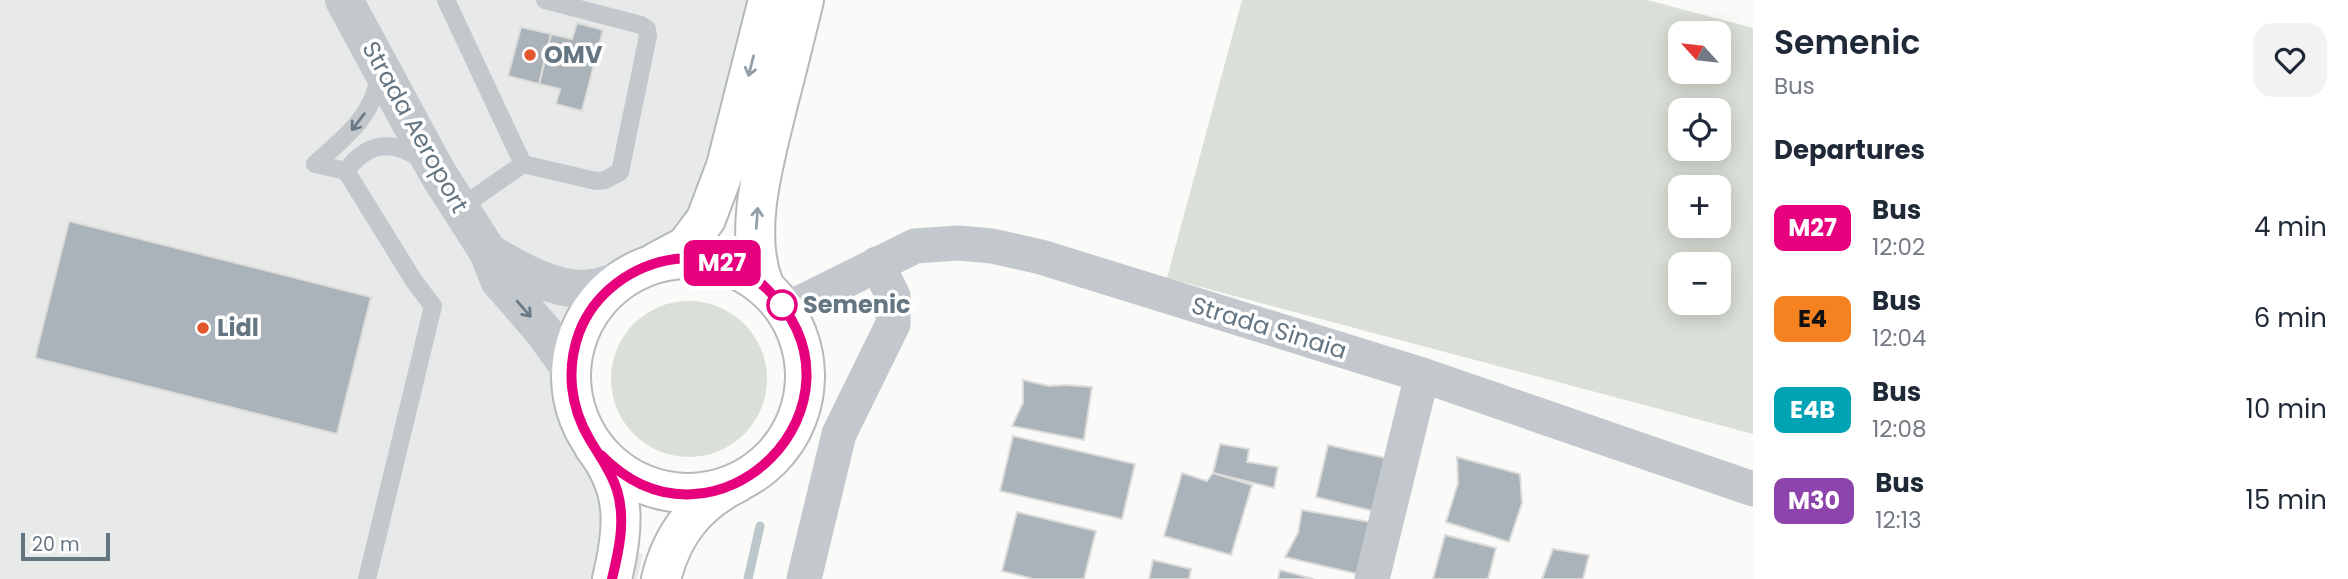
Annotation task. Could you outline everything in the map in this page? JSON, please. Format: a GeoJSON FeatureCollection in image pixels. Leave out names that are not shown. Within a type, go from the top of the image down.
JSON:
{"type":"FeatureCollection","features":[{"type":"Feature","properties":{"kind":"main road"},"geometry":{"type":"LineString","coordinates":[[612,572],[622,527],[618,492],[606,463],[594,447],[576,410],[571,370],[574,350],[585,320],[601,297],[633,273],[686,246],[706,219],[726,166],[768,0]]}},
{"type":"Feature","properties":{"kind":"main road"},"geometry":{"type":"LineString","coordinates":[[661,579],[671,548],[687,520],[711,498],[762,467],[776,454],[793,430],[803,403],[806,374],[804,354],[799,336],[775,297],[756,245],[756,217],[765,159],[804,0]]}},
{"type":"Feature","properties":{"kind":"main road"},"geometry":{"type":"LineString","coordinates":[[633,273],[677,259],[708,260],[737,269],[775,297]]}},
{"type":"Feature","properties":{"kind":"main road"},"geometry":{"type":"LineString","coordinates":[[594,447],[617,470],[654,489],[696,493],[718,490],[737,482]]}},
{"type":"Feature","properties":{"kind":"street","name":"Strada Aeroport"},"geometry":{"type":"LineString","coordinates":[[352,3],[380,67],[437,172],[488,252],[499,280],[544,332],[571,370]]}},
{"type":"Feature","properties":{"kind":"street","name":"Strada Sinaia"},"geometry":{"type":"LineString","coordinates":[[775,297],[877,264],[915,246],[958,243],[992,246],[1041,257],[1422,375],[1753,489]]}},
{"type":"Feature","properties":{"kind":"street","name":"Strada Aeroport"},"geometry":{"type":"LineString","coordinates":[[488,252],[517,270],[555,285],[590,289],[633,273]]}},
{"type":"Feature","properties":{"kind":"street"},"geometry":{"type":"LineString","coordinates":[[804,579],[839,434],[893,324],[893,296],[877,264]]}},
{"type":"Feature","properties":{"kind":"street"},"geometry":{"type":"LineString","coordinates":[[1372,579],[1422,375]]}},
{"type":"Feature","properties":{"kind":"lane"},"geometry":{"type":"LineString","coordinates":[[446,0],[523,164]]}},
{"type":"Feature","properties":{"kind":"lane"},"geometry":{"type":"LineString","coordinates":[[460,208],[523,164],[596,181],[605,180],[620,172],[648,36],[647,29],[641,25],[545,0]]}},
{"type":"Feature","properties":{"kind":"lane"},"geometry":{"type":"LineString","coordinates":[[367,579],[433,306],[414,281],[345,171],[316,164],[353,130],[365,114],[377,91],[380,67]]}},
{"type":"Feature","properties":{"kind":"lane"},"geometry":{"type":"LineString","coordinates":[[345,171],[366,150],[385,146],[412,153],[437,172]]}},
{"type":"Feature","properties":{"kind":"shaded area"},"geometry":{"type":"Polygon","coordinates":[[[0,0],[762,0],[726,166],[661,260],[620,281],[602,297],[585,320],[574,350],[571,379],[576,409],[589,438],[620,546],[643,554],[637,579],[0,579],[0,0]]]}},
{"type":"Feature","properties":{"kind":"shaded area"},"geometry":{"type":"Polygon","coordinates":[[[1242,0],[1647,0],[1726,21],[1668,21],[1668,84],[1731,84],[1731,22],[1753,28],[1753,434],[1167,278],[1242,0]]]}},
{"type":"Feature","properties":{"kind":"shaded area"},"geometry":{"type":"Polygon","coordinates":[[[689,301],[719,307],[744,324],[761,349],[767,379],[761,409],[744,434],[719,451],[689,457],[659,451],[634,434],[617,409],[611,379],[617,349],[634,324],[659,307],[689,301]]]}},
{"type":"Feature","properties":{"kind":"building"},"geometry":{"type":"Polygon","coordinates":[[[577,23],[603,30],[582,111],[556,104],[560,89],[539,84],[551,34],[572,39],[577,23]]]}},
{"type":"Feature","properties":{"kind":"building","name":"OMV"},"geometry":{"type":"Polygon","coordinates":[[[521,27],[551,34],[539,84],[508,76],[521,27]]]}},
{"type":"Feature","properties":{"kind":"building","name":"Lidl"},"geometry":{"type":"Polygon","coordinates":[[[69,221],[371,297],[337,434],[35,358],[69,221]]]}},
{"type":"Feature","properties":{"kind":"building"},"geometry":{"type":"Polygon","coordinates":[[[1023,380],[1049,386],[1092,387],[1084,440],[1012,426],[1023,403],[1023,380]]]}},
{"type":"Feature","properties":{"kind":"building"},"geometry":{"type":"Polygon","coordinates":[[[1013,436],[1135,464],[1122,519],[1000,491],[1013,436]]]}},
{"type":"Feature","properties":{"kind":"building"},"geometry":{"type":"Polygon","coordinates":[[[1220,444],[1249,449],[1247,462],[1278,467],[1274,488],[1213,473],[1220,444]]]}},
{"type":"Feature","properties":{"kind":"building"},"geometry":{"type":"Polygon","coordinates":[[[1328,445],[1390,459],[1377,512],[1316,497],[1328,445]]]}},
{"type":"Feature","properties":{"kind":"building"},"geometry":{"type":"Polygon","coordinates":[[[1457,457],[1520,474],[1522,503],[1509,542],[1446,522],[1458,483],[1457,457]]]}},
{"type":"Feature","properties":{"kind":"building"},"geometry":{"type":"Polygon","coordinates":[[[1182,473],[1207,481],[1213,473],[1252,485],[1231,555],[1164,536],[1182,473]]]}},
{"type":"Feature","properties":{"kind":"building"},"geometry":{"type":"Polygon","coordinates":[[[1302,510],[1376,523],[1366,576],[1285,557],[1298,533],[1302,510]]]}},
{"type":"Feature","properties":{"kind":"building"},"geometry":{"type":"Polygon","coordinates":[[[1017,512],[1096,531],[1084,579],[1034,579],[1002,571],[1017,512]]]}},
{"type":"Feature","properties":{"kind":"building"},"geometry":{"type":"Polygon","coordinates":[[[1445,535],[1496,548],[1488,579],[1433,579],[1445,535]]]}},
{"type":"Feature","properties":{"kind":"building"},"geometry":{"type":"Polygon","coordinates":[[[1553,549],[1589,555],[1583,579],[1542,579],[1553,549]]]}},
{"type":"Feature","properties":{"kind":"building"},"geometry":{"type":"Polygon","coordinates":[[[1153,560],[1191,569],[1189,579],[1149,579],[1153,560]]]}},
{"type":"Feature","properties":{"kind":"building"},"geometry":{"type":"Polygon","coordinates":[[[1280,570],[1314,579],[1278,579],[1280,570]]]}},
{"type":"Feature","properties":{"kind":"waterway"},"geometry":{"type":"LineString","coordinates":[[748,579],[760,526]]}},
{"type":"Feature","properties":{"kind":"bus line","name":"M27"},"geometry":{"type":"LineString","coordinates":[[601,455],[634,481],[654,489],[696,493],[718,490],[746,478],[776,454],[797,421],[803,403],[806,374],[802,345],[791,318],[764,285],[737,269],[718,262],[697,258],[666,260],[628,275],[607,291],[590,311],[580,330],[572,360],[573,399],[583,428],[610,472],[621,508],[621,536],[612,579]]}},
{"type":"Feature","properties":{"kind":"place","name":"OMV"},"geometry":{"type":"Point","coordinates":[530,55]}},
{"type":"Feature","properties":{"kind":"place","name":"Semenic"},"geometry":{"type":"Point","coordinates":[782,305]}},
{"type":"Feature","properties":{"kind":"place","name":"Lidl"},"geometry":{"type":"Point","coordinates":[203,328]}}]}
